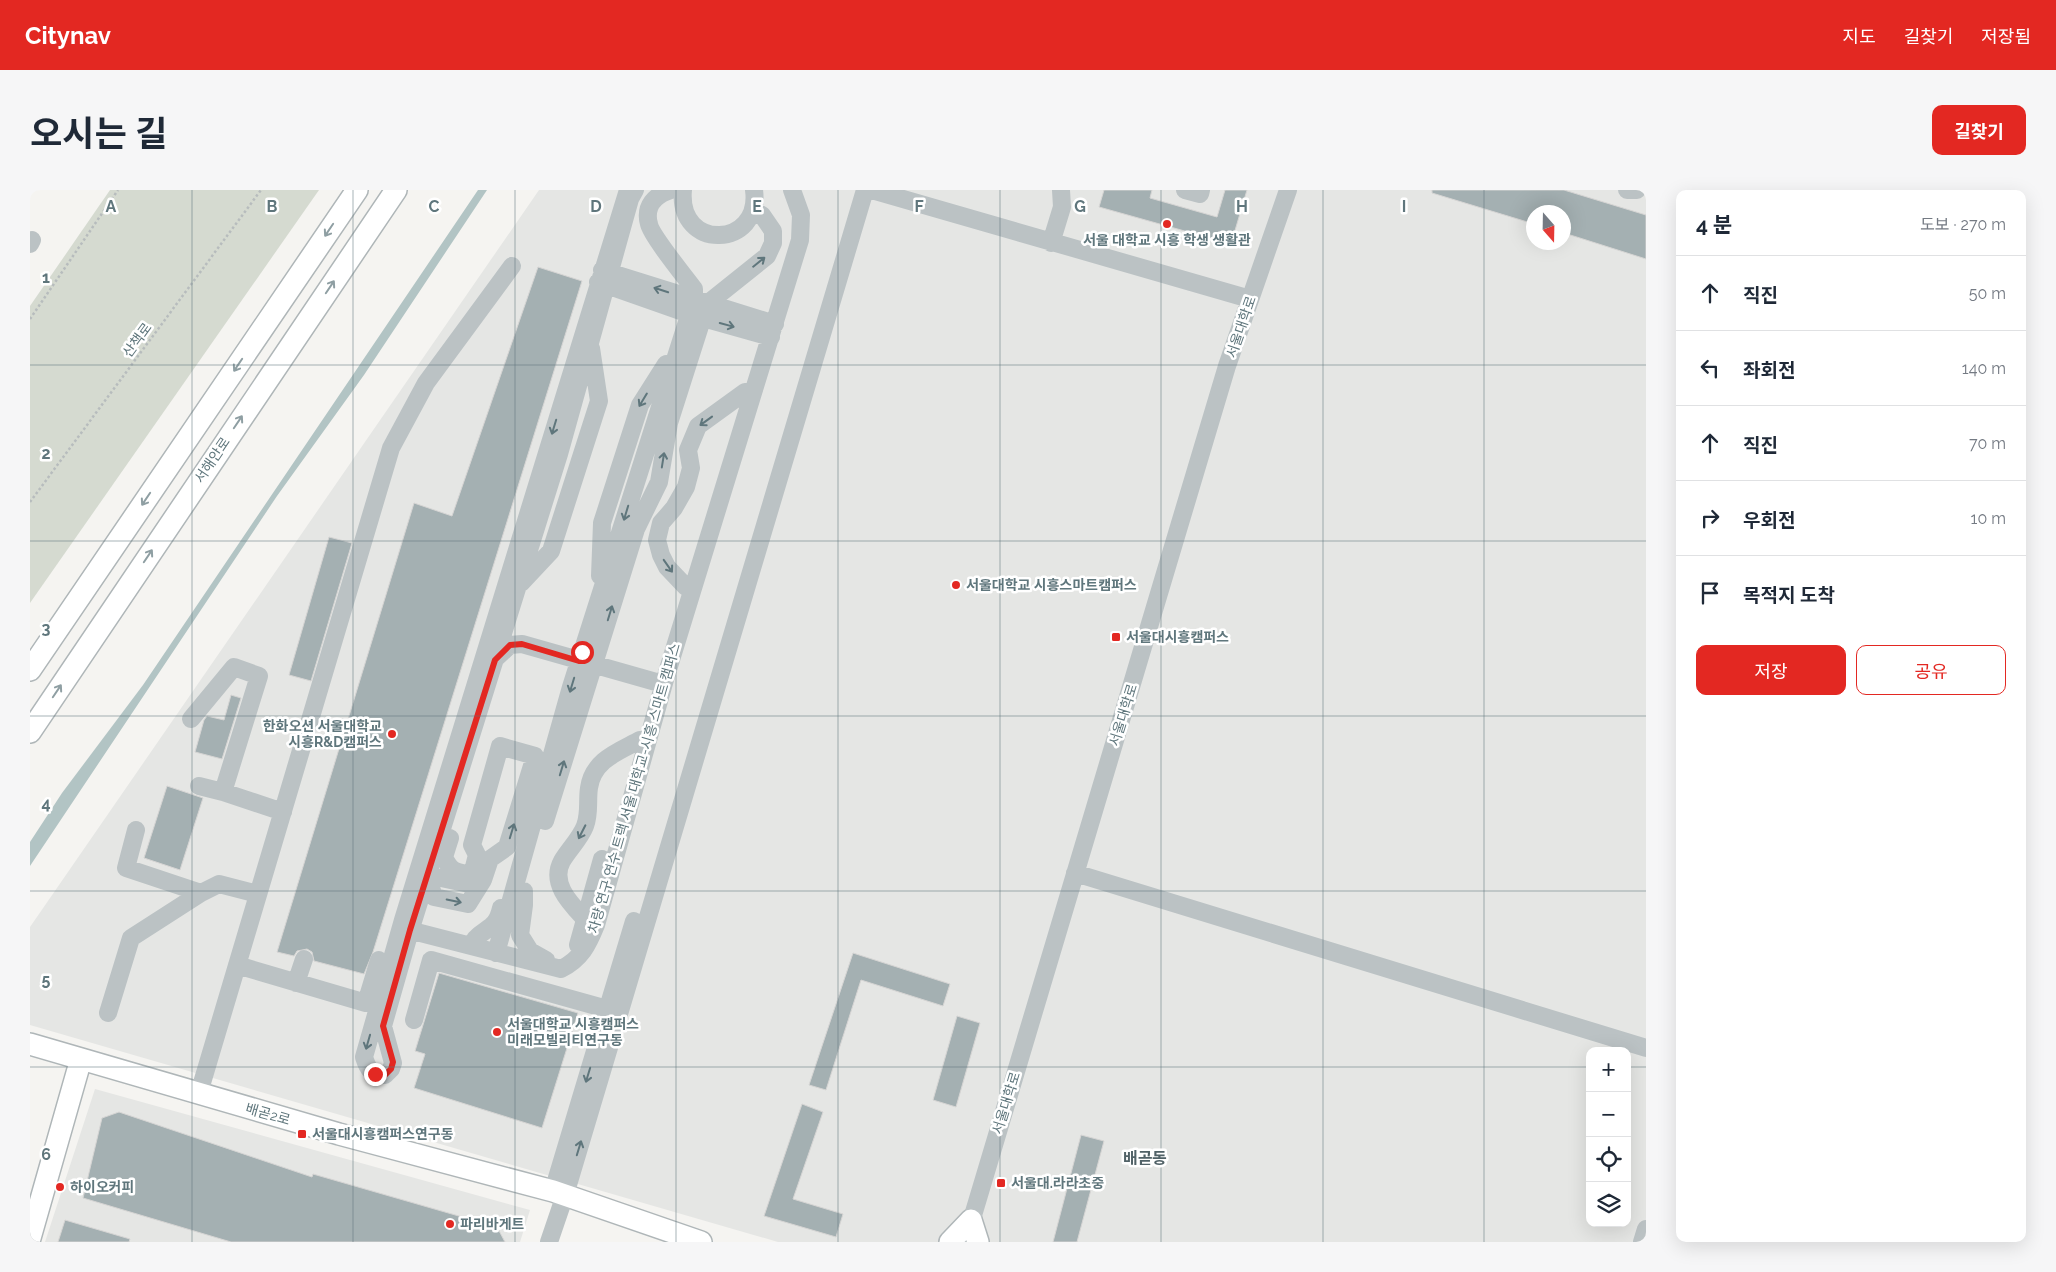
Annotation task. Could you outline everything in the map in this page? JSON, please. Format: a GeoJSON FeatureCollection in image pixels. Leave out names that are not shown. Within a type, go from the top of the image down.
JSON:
{"type":"FeatureCollection","features":[{"type":"Feature","properties":{"kind":"main road"},"geometry":{"type":"LineString","coordinates":[[30,670],[357,190]]}},
{"type":"Feature","properties":{"kind":"main road","name":"서해안로"},"geometry":{"type":"LineString","coordinates":[[30,732],[396,190]]}},
{"type":"Feature","properties":{"kind":"main road","name":"배곧2로"},"geometry":{"type":"LineString","coordinates":[[30,1044],[339,1134],[559,1193],[701,1242]]}},
{"type":"Feature","properties":{"kind":"main road"},"geometry":{"type":"LineString","coordinates":[[30,1238],[35,1204],[81,1059]]}},
{"type":"Feature","properties":{"kind":"main road"},"geometry":{"type":"LineString","coordinates":[[950,1242],[971,1220],[978,1242]]}},
{"type":"Feature","properties":{"kind":"street"},"geometry":{"type":"LineString","coordinates":[[444,857],[453,871],[468,874],[473,870],[477,855],[472,845],[500,746],[535,756],[507,847],[490,859],[483,880],[468,904],[434,897],[431,876],[485,692],[559,454],[601,306],[605,278],[628,190]]}},
{"type":"Feature","properties":{"kind":"street"},"geometry":{"type":"LineString","coordinates":[[485,692],[490,709],[444,857],[431,876],[407,925],[393,992],[383,1026],[393,1062],[391,1069],[385,1075],[375,1074],[369,1070],[364,1057],[407,925],[568,380],[605,278],[630,199],[635,190]]}},
{"type":"Feature","properties":{"kind":"street"},"geometry":{"type":"LineString","coordinates":[[501,951],[588,659],[636,529],[659,482],[669,423],[698,309],[694,289],[649,225],[648,209],[652,200],[660,193],[671,190]]}},
{"type":"Feature","properties":{"kind":"street"},"geometry":{"type":"LineString","coordinates":[[683,190],[682,202],[685,213],[691,223],[700,231],[712,235],[724,235],[735,232],[744,224],[753,210],[754,190]]}},
{"type":"Feature","properties":{"kind":"street"},"geometry":{"type":"LineString","coordinates":[[768,329],[792,238],[793,218],[788,199],[783,190]]}},
{"type":"Feature","properties":{"kind":"street"},"geometry":{"type":"LineString","coordinates":[[407,925],[475,940],[501,951],[546,960],[566,956],[578,946],[584,918],[628,772],[662,679],[686,587],[745,392],[800,240],[801,215],[792,190]]}},
{"type":"Feature","properties":{"kind":"street"},"geometry":{"type":"LineString","coordinates":[[549,1242],[559,1193],[608,1009],[853,190]]}},
{"type":"Feature","properties":{"kind":"street"},"geometry":{"type":"LineString","coordinates":[[559,1193],[864,190]]}},
{"type":"Feature","properties":{"kind":"street"},"geometry":{"type":"LineString","coordinates":[[872,190],[1250,299]]}},
{"type":"Feature","properties":{"kind":"street"},"geometry":{"type":"LineString","coordinates":[[1051,243],[1061,199],[1076,190]]}},
{"type":"Feature","properties":{"kind":"street"},"geometry":{"type":"LineString","coordinates":[[1185,190],[1200,194],[1201,190]]}},
{"type":"Feature","properties":{"kind":"street","name":"서울대학로"},"geometry":{"type":"LineString","coordinates":[[965,1242],[1227,366],[1288,190]]}},
{"type":"Feature","properties":{"kind":"street"},"geometry":{"type":"LineString","coordinates":[[1627,190],[1637,190]]}},
{"type":"Feature","properties":{"kind":"street"},"geometry":{"type":"LineString","coordinates":[[588,659],[590,627],[679,344],[698,309],[766,256],[772,242],[773,231],[762,215],[753,210]]}},
{"type":"Feature","properties":{"kind":"street"},"geometry":{"type":"LineString","coordinates":[[199,1093],[391,448],[426,383],[512,266]]}},
{"type":"Feature","properties":{"kind":"street"},"geometry":{"type":"LineString","coordinates":[[605,278],[630,293],[698,309]]}},
{"type":"Feature","properties":{"kind":"street"},"geometry":{"type":"LineString","coordinates":[[605,278],[698,309],[768,329]]}},
{"type":"Feature","properties":{"kind":"street"},"geometry":{"type":"LineString","coordinates":[[601,306],[611,298],[630,293]]}},
{"type":"Feature","properties":{"kind":"street","name":"차량 연구 연수 트랙 서울 대학교-시흥 스마트 캠퍼스"},"geometry":{"type":"LineString","coordinates":[[407,925],[447,940],[501,951],[561,969],[573,963],[588,944],[596,925],[662,679],[768,329]]}},
{"type":"Feature","properties":{"kind":"street"},"geometry":{"type":"LineString","coordinates":[[518,587],[551,550],[599,401],[590,342]]}},
{"type":"Feature","properties":{"kind":"street"},"geometry":{"type":"LineString","coordinates":[[686,587],[667,566],[661,555],[657,540],[661,523],[674,508],[686,487],[691,468],[688,450],[698,426],[745,392]]}},
{"type":"Feature","properties":{"kind":"street"},"geometry":{"type":"LineString","coordinates":[[510,611],[518,630],[524,636],[588,659]]}},
{"type":"Feature","properties":{"kind":"street"},"geometry":{"type":"LineString","coordinates":[[495,660],[510,645],[522,644],[662,679]]}},
{"type":"Feature","properties":{"kind":"street"},"geometry":{"type":"LineString","coordinates":[[191,719],[234,667],[260,676],[223,792]]}},
{"type":"Feature","properties":{"kind":"street"},"geometry":{"type":"LineString","coordinates":[[584,918],[564,896],[558,872],[562,862],[583,831],[588,819],[592,775],[602,761],[640,740]]}},
{"type":"Feature","properties":{"kind":"street"},"geometry":{"type":"LineString","coordinates":[[199,786],[283,812]]}},
{"type":"Feature","properties":{"kind":"street"},"geometry":{"type":"LineString","coordinates":[[136,830],[126,868],[201,893]]}},
{"type":"Feature","properties":{"kind":"street"},"geometry":{"type":"LineString","coordinates":[[237,966],[366,1003],[408,868]]}},
{"type":"Feature","properties":{"kind":"street"},"geometry":{"type":"LineString","coordinates":[[1076,873],[1646,1048]]}},
{"type":"Feature","properties":{"kind":"street"},"geometry":{"type":"LineString","coordinates":[[475,940],[482,933],[492,928],[498,920],[507,886],[521,883]]}},
{"type":"Feature","properties":{"kind":"street"},"geometry":{"type":"LineString","coordinates":[[521,883],[524,905],[520,935],[530,951],[546,960]]}},
{"type":"Feature","properties":{"kind":"street"},"geometry":{"type":"LineString","coordinates":[[108,1013],[132,938],[201,893],[219,884],[258,894]]}},
{"type":"Feature","properties":{"kind":"street"},"geometry":{"type":"LineString","coordinates":[[441,963],[447,940]]}},
{"type":"Feature","properties":{"kind":"street"},"geometry":{"type":"LineString","coordinates":[[296,983],[304,959]]}},
{"type":"Feature","properties":{"kind":"street"},"geometry":{"type":"LineString","coordinates":[[414,1020],[431,960],[608,1009]]}},
{"type":"Feature","properties":{"kind":"street"},"geometry":{"type":"LineString","coordinates":[[393,992],[420,1000]]}},
{"type":"Feature","properties":{"kind":"street"},"geometry":{"type":"LineString","coordinates":[[1642,1242],[1646,1229]]}},
{"type":"Feature","properties":{"kind":"path"},"geometry":{"type":"LineString","coordinates":[[30,319],[118,190]]}},
{"type":"Feature","properties":{"kind":"path","name":"산책로"},"geometry":{"type":"LineString","coordinates":[[30,502],[261,190]]}},
{"type":"Feature","properties":{"kind":"shaded area"},"geometry":{"type":"Polygon","coordinates":[[[110,190],[319,190],[30,603],[30,306],[110,190]]]}},
{"type":"Feature","properties":{"kind":"shaded area"},"geometry":{"type":"Polygon","coordinates":[[[478,190],[487,190],[364,375],[277,496],[30,866],[30,842],[62,793],[143,685],[478,190]]]}},
{"type":"Feature","properties":{"kind":"shaded area","name":"서울대학교 시흥스마트캠퍼스"},"geometry":{"type":"Polygon","coordinates":[[[539,190],[1646,190],[1646,1242],[778,1242],[30,1025],[30,927],[539,190]]]}},
{"type":"Feature","properties":{"kind":"shaded area"},"geometry":{"type":"Polygon","coordinates":[[[95,1089],[530,1210],[520,1242],[45,1242],[95,1089]]]}},
{"type":"Feature","properties":{"kind":"building"},"geometry":{"type":"Polygon","coordinates":[[[1104,190],[1152,190],[1150,198],[1217,217],[1225,190],[1247,190],[1231,244],[1099,207],[1104,190]]]}},
{"type":"Feature","properties":{"kind":"building"},"geometry":{"type":"Polygon","coordinates":[[[1432,190],[1564,190],[1646,215],[1646,259],[1571,235],[1571,205],[1526,205],[1526,222],[1432,193],[1432,190]]]}},
{"type":"Feature","properties":{"kind":"building","name":"한화오션 서울대학교 시흥R&D캠퍼스"},"geometry":{"type":"Polygon","coordinates":[[[538,267],[582,281],[373,952],[364,974],[314,961],[312,952],[307,949],[297,951],[294,956],[277,952],[414,503],[452,516],[538,267]]]}},
{"type":"Feature","properties":{"kind":"building"},"geometry":{"type":"Polygon","coordinates":[[[329,537],[352,543],[311,681],[289,675],[329,537]]]}},
{"type":"Feature","properties":{"kind":"building"},"geometry":{"type":"Polygon","coordinates":[[[231,695],[241,698],[222,759],[195,752],[204,720],[207,716],[224,720],[231,695]]]}},
{"type":"Feature","properties":{"kind":"building"},"geometry":{"type":"Polygon","coordinates":[[[167,786],[203,798],[180,870],[144,858],[167,786]]]}},
{"type":"Feature","properties":{"kind":"building"},"geometry":{"type":"Polygon","coordinates":[[[853,953],[950,984],[943,1006],[861,980],[826,1090],[809,1085],[853,953]]]}},
{"type":"Feature","properties":{"kind":"building","name":"서울대학교 시흥캠퍼스 미래모빌리티연구동"},"geometry":{"type":"Polygon","coordinates":[[[439,973],[578,1013],[542,1128],[414,1088],[425,1054],[415,1051],[439,973]]]}},
{"type":"Feature","properties":{"kind":"building"},"geometry":{"type":"Polygon","coordinates":[[[957,1016],[980,1023],[956,1107],[933,1100],[957,1016]]]}},
{"type":"Feature","properties":{"kind":"building"},"geometry":{"type":"Polygon","coordinates":[[[802,1104],[823,1112],[793,1199],[843,1214],[836,1237],[764,1216],[802,1104]]]}},
{"type":"Feature","properties":{"kind":"building"},"geometry":{"type":"Polygon","coordinates":[[[119,1112],[312,1177],[313,1174],[497,1227],[505,1242],[231,1242],[83,1198],[102,1118],[119,1112]]]}},
{"type":"Feature","properties":{"kind":"building"},"geometry":{"type":"Polygon","coordinates":[[[1081,1135],[1104,1141],[1077,1242],[1053,1242],[1081,1135]]]}},
{"type":"Feature","properties":{"kind":"building"},"geometry":{"type":"Polygon","coordinates":[[[65,1220],[130,1239],[129,1242],[58,1242],[65,1220]]]}},
{"type":"Feature","properties":{"kind":"place","name":"서울 대학교 시흥 학생 생활관"},"geometry":{"type":"Point","coordinates":[1167,224]}},
{"type":"Feature","properties":{"kind":"place","name":"서울대학교 시흥스마트캠퍼스"},"geometry":{"type":"Point","coordinates":[956,585]}},
{"type":"Feature","properties":{"kind":"place","name":"서울대시흥캠퍼스"},"geometry":{"type":"Point","coordinates":[1116,637]}},
{"type":"Feature","properties":{"kind":"place","name":"한화오션 서울대학교 시흥R&D캠퍼스"},"geometry":{"type":"Point","coordinates":[392,734]}},
{"type":"Feature","properties":{"kind":"place","name":"서울대학교 시흥캠퍼스 미래모빌리티연구동"},"geometry":{"type":"Point","coordinates":[497,1032]}},
{"type":"Feature","properties":{"kind":"place","name":"서울대시흥캠퍼스연구동"},"geometry":{"type":"Point","coordinates":[302,1134]}},
{"type":"Feature","properties":{"kind":"place","name":"서울대.라라초중"},"geometry":{"type":"Point","coordinates":[1001,1183]}},
{"type":"Feature","properties":{"kind":"place","name":"하이오커피"},"geometry":{"type":"Point","coordinates":[60,1187]}},
{"type":"Feature","properties":{"kind":"place","name":"파리바게트"},"geometry":{"type":"Point","coordinates":[450,1224]}},
{"type":"Feature","properties":{"kind":"district","name":"배곧동"},"geometry":{"type":"Point","coordinates":[1145,1158]}},
{"type":"Feature","properties":{"kind":"route"},"geometry":{"type":"LineString","coordinates":[[375,1074],[385,1075],[391,1069],[393,1062],[383,1026],[410,930],[495,660],[510,645],[522,644],[579,661],[582,652]]}}]}
